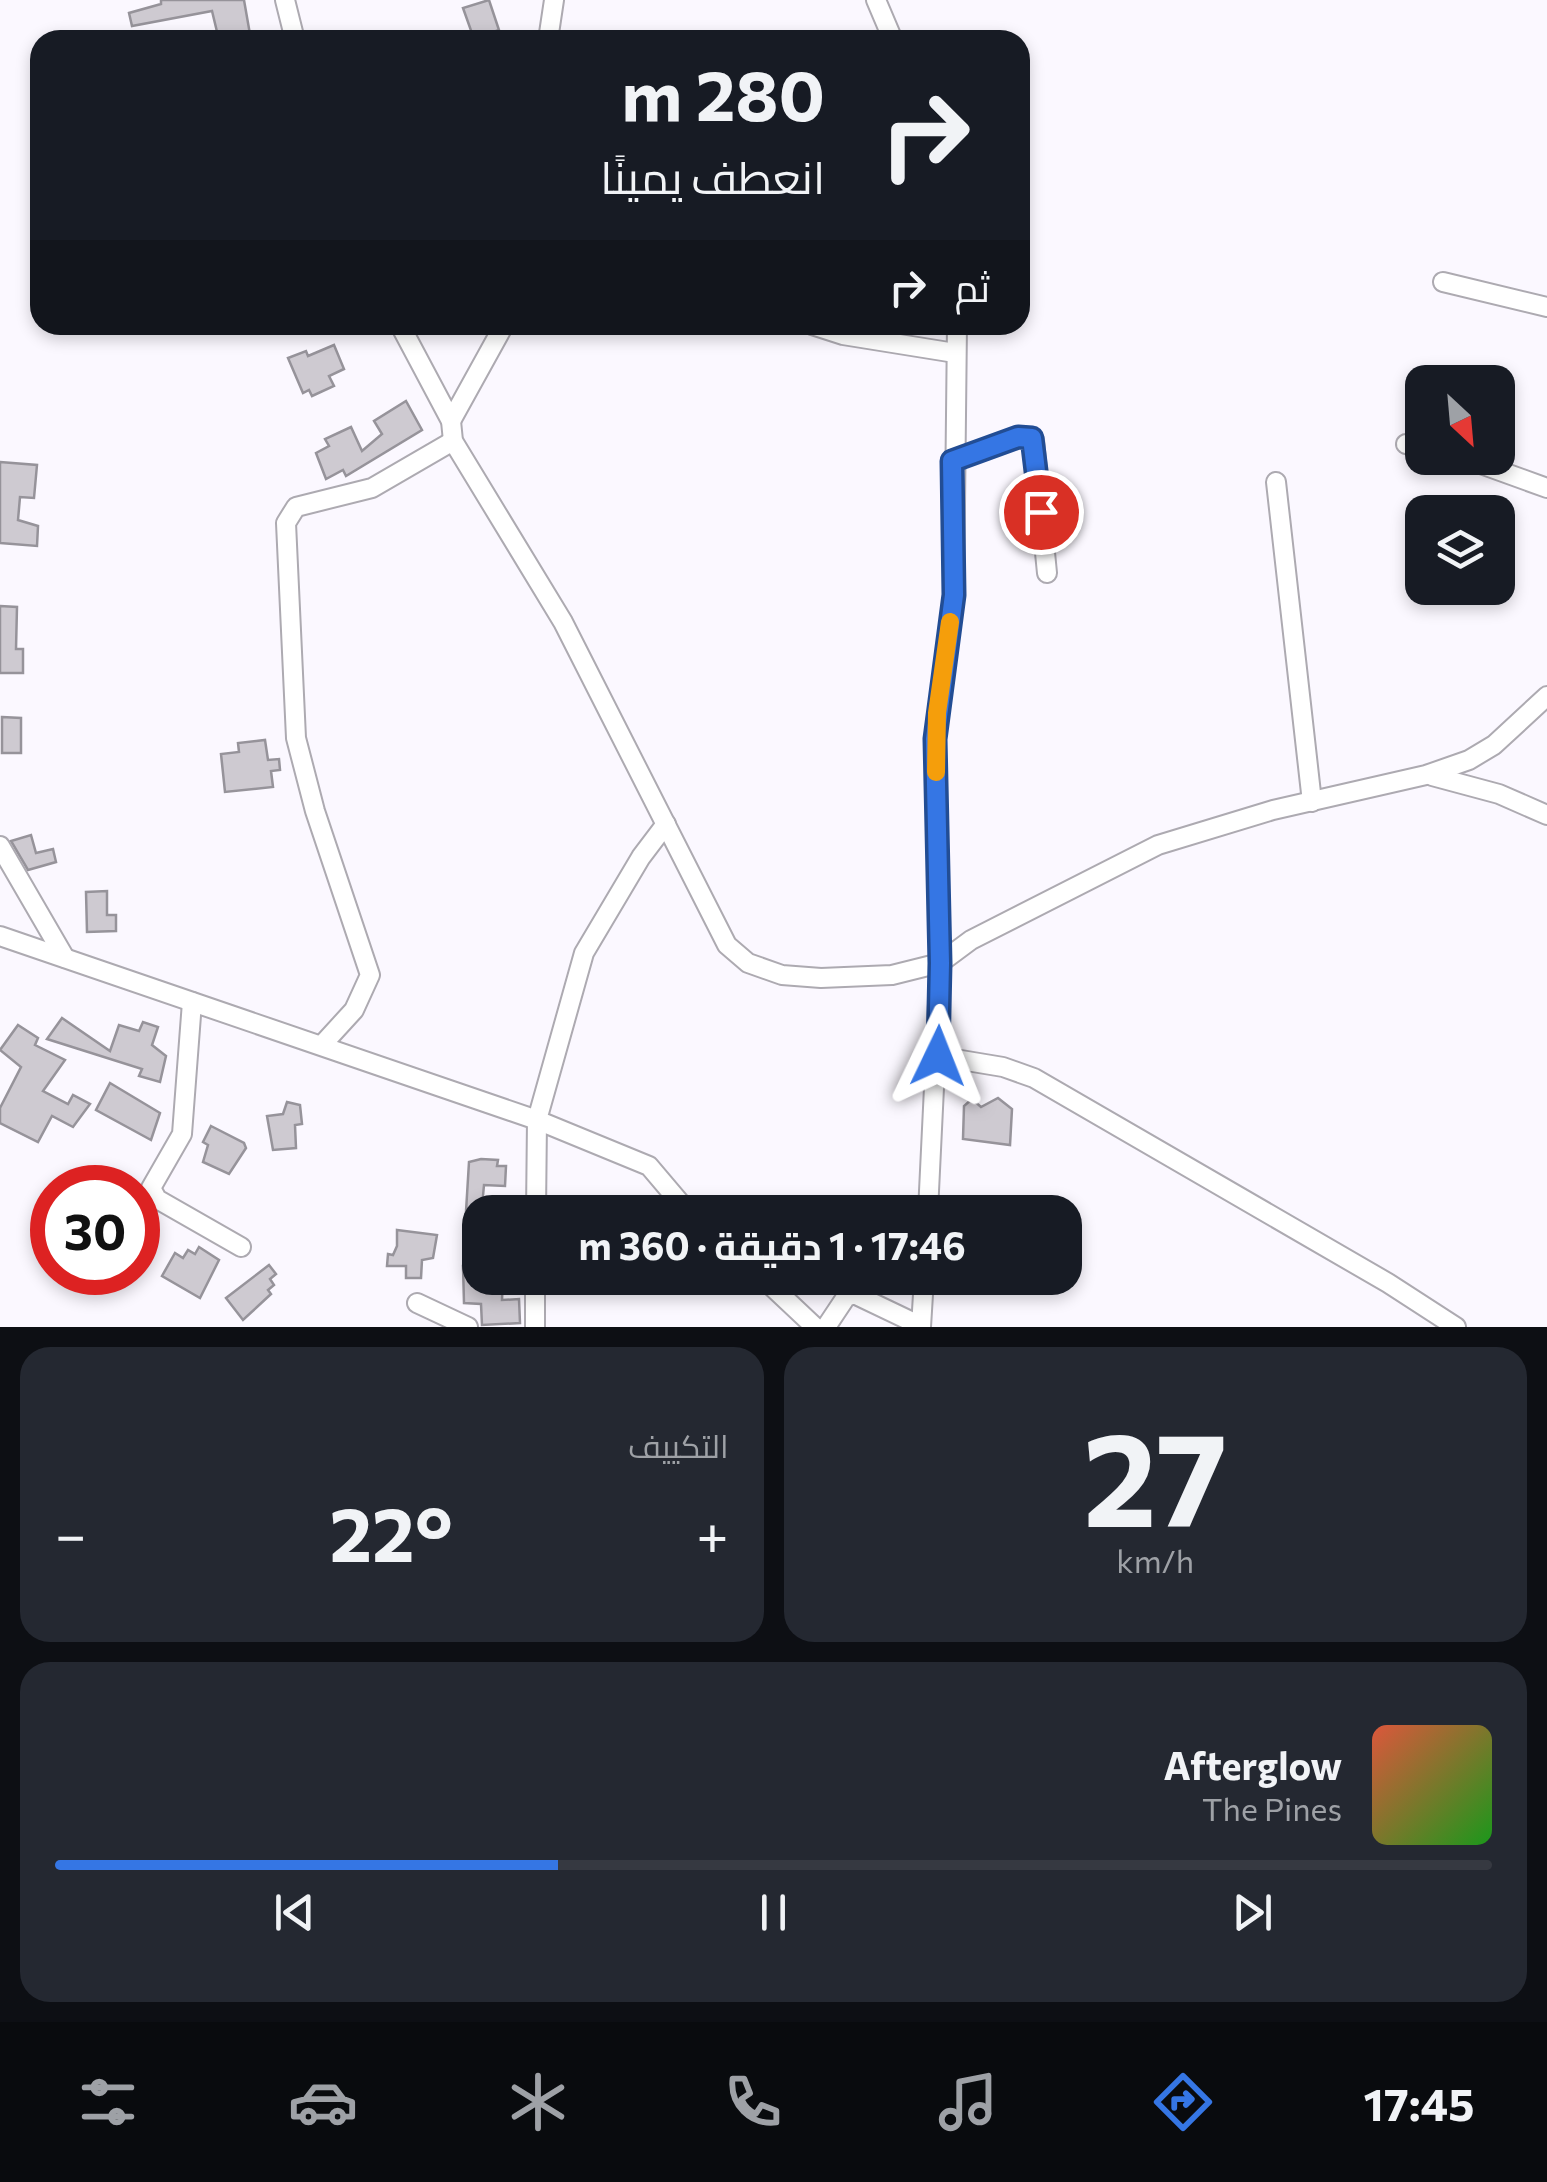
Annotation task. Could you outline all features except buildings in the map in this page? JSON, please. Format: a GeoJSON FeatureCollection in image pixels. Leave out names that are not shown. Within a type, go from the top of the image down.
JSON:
{"type":"FeatureCollection","features":[{"type":"Feature","properties":{"kind":"street"},"geometry":{"type":"LineString","coordinates":[[285,0],[292,30]]}},
{"type":"Feature","properties":{"kind":"street"},"geometry":{"type":"LineString","coordinates":[[550,30],[554,0]]}},
{"type":"Feature","properties":{"kind":"street"},"geometry":{"type":"LineString","coordinates":[[876,0],[889,30]]}},
{"type":"Feature","properties":{"kind":"street"},"geometry":{"type":"LineString","coordinates":[[1443,282],[1547,306]]}},
{"type":"Feature","properties":{"kind":"street"},"geometry":{"type":"LineString","coordinates":[[405,335],[451,421],[453,441],[531,564],[727,944],[748,963],[782,974],[820,978],[892,974],[940,963],[970,940],[1158,845],[1312,802],[1426,776],[1486,751],[1547,696]]}},
{"type":"Feature","properties":{"kind":"street"},"geometry":{"type":"LineString","coordinates":[[451,421],[498,335]]}},
{"type":"Feature","properties":{"kind":"street"},"geometry":{"type":"LineString","coordinates":[[843,335],[955,352]]}},
{"type":"Feature","properties":{"kind":"street"},"geometry":{"type":"LineString","coordinates":[[929,1195],[940,963],[935,739],[954,595],[952,461],[957,335]]}},
{"type":"Feature","properties":{"kind":"street"},"geometry":{"type":"LineString","coordinates":[[952,461],[1018,437],[1034,440],[1047,572]]}},
{"type":"Feature","properties":{"kind":"street"},"geometry":{"type":"LineString","coordinates":[[322,1045],[363,996],[370,967],[300,755],[286,523],[296,507],[372,488],[453,441]]}},
{"type":"Feature","properties":{"kind":"street"},"geometry":{"type":"LineString","coordinates":[[1511,475],[1547,488]]}},
{"type":"Feature","properties":{"kind":"street"},"geometry":{"type":"LineString","coordinates":[[1276,482],[1312,802]]}},
{"type":"Feature","properties":{"kind":"street"},"geometry":{"type":"LineString","coordinates":[[1426,776],[1499,794],[1547,815]]}},
{"type":"Feature","properties":{"kind":"street"},"geometry":{"type":"LineString","coordinates":[[536,1195],[536,1120],[584,953],[641,857],[666,824]]}},
{"type":"Feature","properties":{"kind":"street"},"geometry":{"type":"LineString","coordinates":[[0,846],[65,958]]}},
{"type":"Feature","properties":{"kind":"street"},"geometry":{"type":"LineString","coordinates":[[0,936],[536,1120],[649,1166],[674,1195]]}},
{"type":"Feature","properties":{"kind":"street"},"geometry":{"type":"LineString","coordinates":[[192,1002],[182,1134],[151,1188],[157,1199],[241,1247]]}},
{"type":"Feature","properties":{"kind":"street"},"geometry":{"type":"LineString","coordinates":[[938,1056],[1003,1067],[1034,1078],[1388,1282],[1456,1327]]}},
{"type":"Feature","properties":{"kind":"street"},"geometry":{"type":"LineString","coordinates":[[826,1327],[846,1298],[854,1294],[921,1326],[923,1295]]}},
{"type":"Feature","properties":{"kind":"street"},"geometry":{"type":"LineString","coordinates":[[535,1295],[535,1327]]}},
{"type":"Feature","properties":{"kind":"street"},"geometry":{"type":"LineString","coordinates":[[780,1295],[815,1327]]}},
{"type":"Feature","properties":{"kind":"street"},"geometry":{"type":"LineString","coordinates":[[416,1303],[468,1327]]}},
{"type":"Feature","properties":{"kind":"slow traffic"},"geometry":{"type":"LineString","coordinates":[[936,772],[937,713],[950,622]]}},
{"type":"Feature","properties":{"kind":"route"},"geometry":{"type":"LineString","coordinates":[[938,1056],[935,739],[954,595],[952,461],[1018,437],[1032,438],[1038,460],[1041,512]]}}]}
